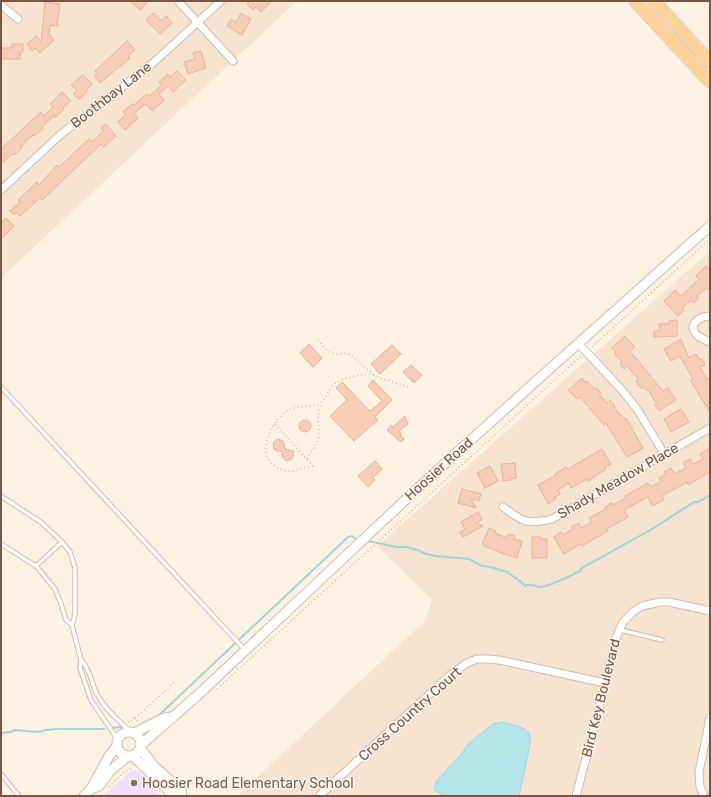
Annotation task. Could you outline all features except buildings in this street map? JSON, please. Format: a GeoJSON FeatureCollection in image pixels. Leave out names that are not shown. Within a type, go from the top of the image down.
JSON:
{"type":"FeatureCollection","features":[{"type":"Feature","properties":{"kind":"main road"},"geometry":{"type":"LineString","coordinates":[[635,1],[710,82]]}},
{"type":"Feature","properties":{"kind":"main road"},"geometry":{"type":"LineString","coordinates":[[654,1],[710,62]]}},
{"type":"Feature","properties":{"kind":"street"},"geometry":{"type":"LineString","coordinates":[[178,1],[233,61]]}},
{"type":"Feature","properties":{"kind":"street","name":"Boothbay Lane"},"geometry":{"type":"LineString","coordinates":[[1,190],[60,135],[153,63],[221,1]]}},
{"type":"Feature","properties":{"kind":"street"},"geometry":{"type":"LineString","coordinates":[[1,5],[18,19]]}},
{"type":"Feature","properties":{"kind":"street","name":"Hoosier Road"},"geometry":{"type":"LineString","coordinates":[[141,746],[199,694],[413,493],[578,343],[710,226]]}},
{"type":"Feature","properties":{"kind":"street"},"geometry":{"type":"LineString","coordinates":[[710,316],[700,318],[693,326],[697,335],[710,342]]}},
{"type":"Feature","properties":{"kind":"street"},"geometry":{"type":"LineString","coordinates":[[578,343],[621,389],[637,409],[665,455]]}},
{"type":"Feature","properties":{"kind":"street","name":"Shady Meadow Place"},"geometry":{"type":"LineString","coordinates":[[503,507],[520,520],[526,522],[537,522],[552,519],[710,428]]}},
{"type":"Feature","properties":{"kind":"street","name":"Bird Key Boulevard"},"geometry":{"type":"LineString","coordinates":[[576,796],[619,630],[627,617],[634,611],[650,604],[669,602],[710,611]]}},
{"type":"Feature","properties":{"kind":"street","name":"Cross Country Court"},"geometry":{"type":"LineString","coordinates":[[320,796],[450,675],[467,663],[477,660],[499,660],[605,684]]}},
{"type":"Feature","properties":{"kind":"street","name":"Hoosier Road"},"geometry":{"type":"LineString","coordinates":[[132,733],[164,718],[173,716]]}},
{"type":"Feature","properties":{"kind":"street"},"geometry":{"type":"LineString","coordinates":[[704,796],[700,787],[699,772],[710,718]]}},
{"type":"Feature","properties":{"kind":"street"},"geometry":{"type":"LineString","coordinates":[[84,796],[91,789],[122,734],[132,733],[140,739],[141,746],[154,766],[181,790],[182,796]]}},
{"type":"Feature","properties":{"kind":"street"},"geometry":{"type":"LineString","coordinates":[[117,743],[119,752],[130,756],[144,767],[174,796]]}},
{"type":"Feature","properties":{"kind":"street"},"geometry":{"type":"LineString","coordinates":[[91,789],[98,786],[111,770],[130,756],[137,754],[141,746]]}},
{"type":"Feature","properties":{"kind":"lane"},"geometry":{"type":"LineString","coordinates":[[1,386],[245,650]]}},
{"type":"Feature","properties":{"kind":"lane"},"geometry":{"type":"LineString","coordinates":[[1,496],[42,523],[70,552],[74,568],[74,615],[72,625],[81,660],[80,668],[91,700],[117,743]]}},
{"type":"Feature","properties":{"kind":"lane"},"geometry":{"type":"LineString","coordinates":[[36,566],[62,542]]}},
{"type":"Feature","properties":{"kind":"lane"},"geometry":{"type":"LineString","coordinates":[[1,544],[36,566],[54,590],[60,601],[66,620],[72,625]]}},
{"type":"Feature","properties":{"kind":"lane"},"geometry":{"type":"LineString","coordinates":[[619,630],[662,640]]}},
{"type":"Feature","properties":{"kind":"lane"},"geometry":{"type":"LineString","coordinates":[[81,660],[87,666],[97,694],[103,704],[132,733]]}},
{"type":"Feature","properties":{"kind":"lane"},"geometry":{"type":"LineString","coordinates":[[1,774],[18,796]]}},
{"type":"Feature","properties":{"kind":"path"},"geometry":{"type":"LineString","coordinates":[[211,691],[219,689],[710,239]]}},
{"type":"Feature","properties":{"kind":"path"},"geometry":{"type":"LineString","coordinates":[[318,340],[329,351],[334,353],[347,353],[351,355],[380,379],[391,380],[408,387]]}},
{"type":"Feature","properties":{"kind":"path"},"geometry":{"type":"LineString","coordinates":[[307,459],[317,442],[319,430],[319,408],[330,388],[339,381],[363,374],[374,375]]}},
{"type":"Feature","properties":{"kind":"path"},"geometry":{"type":"LineString","coordinates":[[274,424],[313,466],[292,471],[282,469],[270,460],[265,449],[265,443],[274,424],[288,410],[300,407],[312,407],[323,402]]}},
{"type":"Feature","properties":{"kind":"path"},"geometry":{"type":"LineString","coordinates":[[135,718],[175,682]]}},
{"type":"Feature","properties":{"kind":"path"},"geometry":{"type":"LineString","coordinates":[[104,791],[129,769],[135,767],[142,770],[144,767]]}},
{"type":"Feature","properties":{"kind":"shaded area"},"geometry":{"type":"Polygon","coordinates":[[[1,1],[297,1],[1,278],[1,1]]]}},
{"type":"Feature","properties":{"kind":"shaded area"},"geometry":{"type":"Polygon","coordinates":[[[710,251],[710,796],[237,796],[426,620],[432,599],[377,546],[710,251]]]}},
{"type":"Feature","properties":{"kind":"shaded area","name":"Hoosier Road Elementary School"},"geometry":{"type":"Polygon","coordinates":[[[138,770],[162,796],[104,796],[131,771],[138,770]]]}},
{"type":"Feature","properties":{"kind":"water"},"geometry":{"type":"Polygon","coordinates":[[[503,722],[523,728],[529,734],[530,745],[519,796],[445,796],[434,790],[438,779],[460,756],[468,744],[493,724],[503,722]]]}},
{"type":"Feature","properties":{"kind":"waterway"},"geometry":{"type":"LineString","coordinates":[[368,541],[397,547],[406,547],[436,556],[469,559],[482,566],[507,572],[525,586],[531,585],[540,587],[555,583],[580,571],[582,568],[654,528],[694,502],[698,502],[710,495]]}},
{"type":"Feature","properties":{"kind":"waterway"},"geometry":{"type":"LineString","coordinates":[[157,717],[348,537],[352,536],[356,539]]}},
{"type":"Feature","properties":{"kind":"waterway"},"geometry":{"type":"LineString","coordinates":[[111,728],[120,727],[126,730]]}},
{"type":"Feature","properties":{"kind":"waterway"},"geometry":{"type":"LineString","coordinates":[[1,733],[15,730],[38,732],[57,729],[104,729]]}},
{"type":"Feature","properties":{"kind":"place","name":"Hoosier Road Elementary School"},"geometry":{"type":"Point","coordinates":[134,783]}}]}
